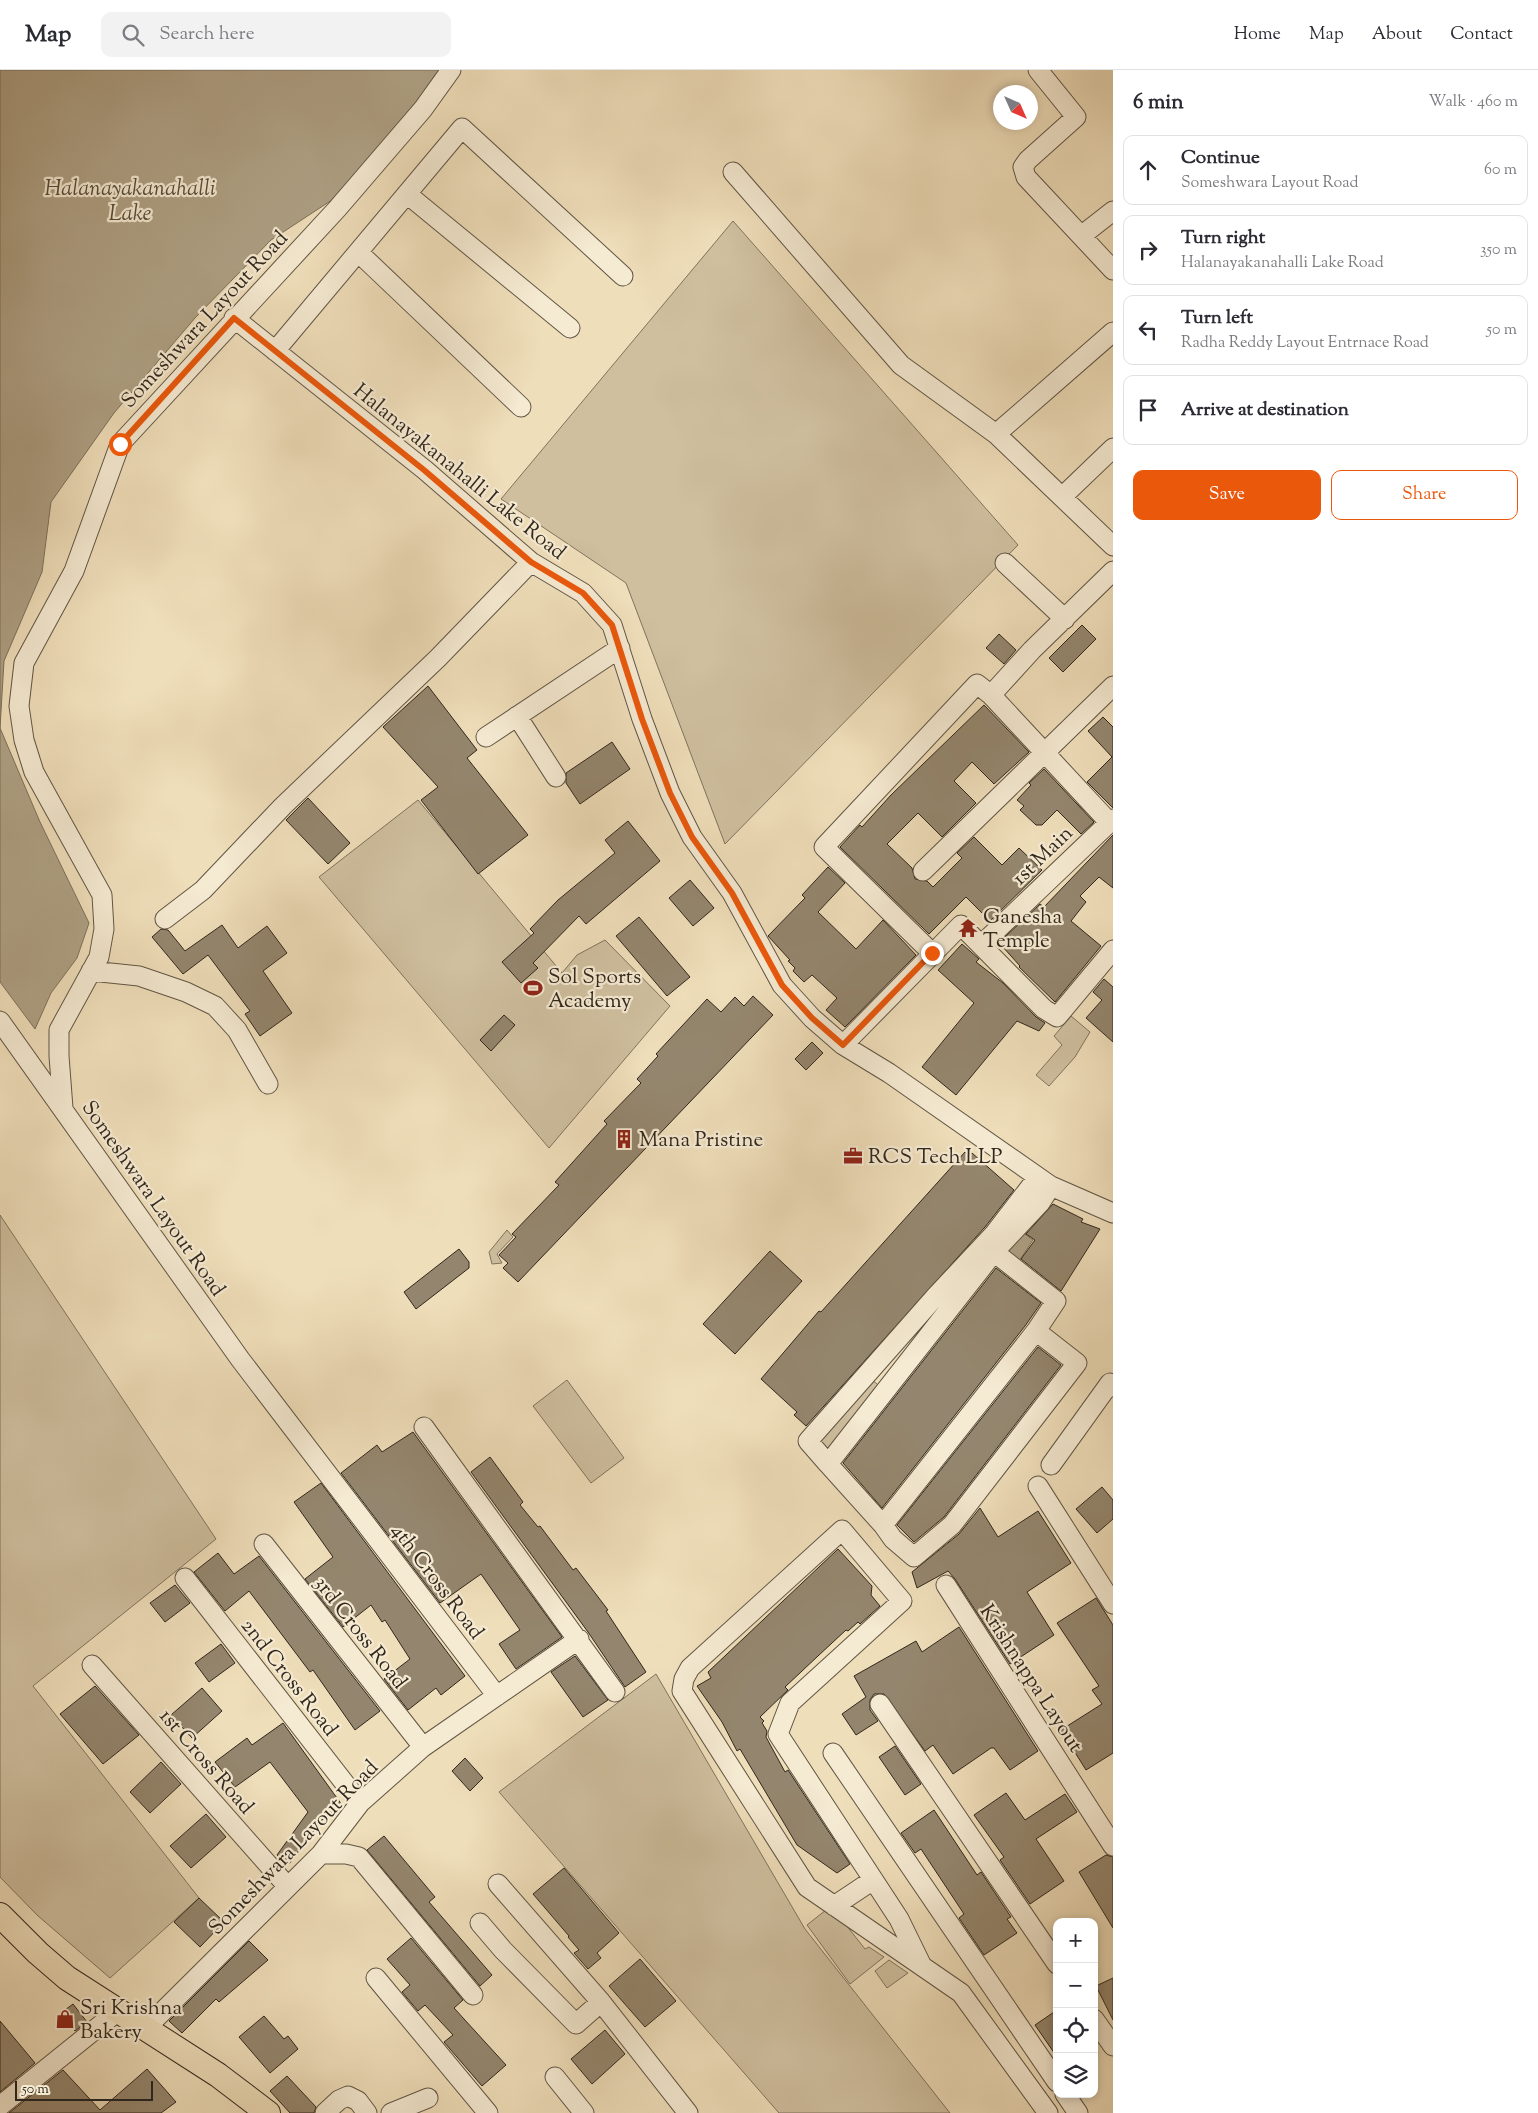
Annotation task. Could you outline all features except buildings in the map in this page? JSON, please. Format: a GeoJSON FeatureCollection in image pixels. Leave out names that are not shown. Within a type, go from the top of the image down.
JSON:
{"type":"FeatureCollection","features":[{"type":"Feature","properties":{"kind":"main road"},"geometry":{"type":"LineString","coordinates":[[0,1915],[38,1953],[67,1978],[218,2075],[268,2113]]}},
{"type":"Feature","properties":{"kind":"street","name":"Someshwara Layout Road"},"geometry":{"type":"LineString","coordinates":[[342,1494],[240,1359],[63,1108],[59,1071],[59,1030],[99,957],[104,929],[102,895],[34,772],[24,740],[19,706],[24,663],[74,571],[120,444],[380,160],[423,109],[451,70]]}},
{"type":"Feature","properties":{"kind":"street"},"geometry":{"type":"LineString","coordinates":[[1038,70],[1076,117],[1028,160],[1023,168],[1026,177],[1113,270]]}},
{"type":"Feature","properties":{"kind":"street"},"geometry":{"type":"LineString","coordinates":[[275,352],[462,128],[623,276]]}},
{"type":"Feature","properties":{"kind":"street"},"geometry":{"type":"LineString","coordinates":[[733,172],[901,365],[996,434],[1113,546]]}},
{"type":"Feature","properties":{"kind":"street"},"geometry":{"type":"LineString","coordinates":[[407,194],[570,328]]}},
{"type":"Feature","properties":{"kind":"street"},"geometry":{"type":"LineString","coordinates":[[1081,236],[1113,211]]}},
{"type":"Feature","properties":{"kind":"street"},"geometry":{"type":"LineString","coordinates":[[358,252],[521,407]]}},
{"type":"Feature","properties":{"kind":"street","name":"Halanayakanahalli Lake Road"},"geometry":{"type":"LineString","coordinates":[[234,318],[424,470],[531,562],[583,593],[612,625],[642,719],[670,793],[692,837],[732,893],[782,985],[812,1018],[843,1045],[889,1074],[1045,1181],[1113,1213]]}},
{"type":"Feature","properties":{"kind":"street"},"geometry":{"type":"LineString","coordinates":[[996,434],[1113,332]]}},
{"type":"Feature","properties":{"kind":"street"},"geometry":{"type":"LineString","coordinates":[[1062,497],[1113,448]]}},
{"type":"Feature","properties":{"kind":"street"},"geometry":{"type":"LineString","coordinates":[[165,919],[203,890],[283,806],[438,658],[531,562]]}},
{"type":"Feature","properties":{"kind":"street"},"geometry":{"type":"LineString","coordinates":[[1005,563],[1064,619]]}},
{"type":"Feature","properties":{"kind":"street"},"geometry":{"type":"LineString","coordinates":[[991,695],[1113,571]]}},
{"type":"Feature","properties":{"kind":"street"},"geometry":{"type":"LineString","coordinates":[[486,737],[620,648]]}},
{"type":"Feature","properties":{"kind":"street"},"geometry":{"type":"LineString","coordinates":[[932,953],[824,847],[977,684],[991,695],[1111,820]]}},
{"type":"Feature","properties":{"kind":"street"},"geometry":{"type":"LineString","coordinates":[[924,871],[1113,686]]}},
{"type":"Feature","properties":{"kind":"street"},"geometry":{"type":"LineString","coordinates":[[517,716],[556,777]]}},
{"type":"Feature","properties":{"kind":"street","name":"1st Main"},"geometry":{"type":"LineString","coordinates":[[981,945],[1111,820]]}},
{"type":"Feature","properties":{"kind":"street"},"geometry":{"type":"LineString","coordinates":[[843,1045],[961,925],[1044,1009],[1057,1016],[1113,950]]}},
{"type":"Feature","properties":{"kind":"street"},"geometry":{"type":"LineString","coordinates":[[90,972],[138,976],[186,992],[215,1006],[237,1030],[268,1084]]}},
{"type":"Feature","properties":{"kind":"street"},"geometry":{"type":"LineString","coordinates":[[0,1021],[63,1108]]}},
{"type":"Feature","properties":{"kind":"street"},"geometry":{"type":"LineString","coordinates":[[1036,1331],[1077,1363],[952,1526],[914,1557],[893,1539],[883,1525],[808,1441],[934,1297],[998,1243],[1040,1203],[1045,1181]]}},
{"type":"Feature","properties":{"kind":"street"},"geometry":{"type":"LineString","coordinates":[[883,1525],[1036,1331],[1056,1301],[998,1243]]}},
{"type":"Feature","properties":{"kind":"street"},"geometry":{"type":"LineString","coordinates":[[828,1464],[998,1243]]}},
{"type":"Feature","properties":{"kind":"street"},"geometry":{"type":"LineString","coordinates":[[1051,1465],[1110,1383],[1113,1387]]}},
{"type":"Feature","properties":{"kind":"street"},"geometry":{"type":"LineString","coordinates":[[424,1427],[615,1692]]}},
{"type":"Feature","properties":{"kind":"street"},"geometry":{"type":"LineString","coordinates":[[1038,1486],[1113,1604]]}},
{"type":"Feature","properties":{"kind":"street","name":"4th Cross Road"},"geometry":{"type":"LineString","coordinates":[[342,1494],[497,1696]]}},
{"type":"Feature","properties":{"kind":"street"},"geometry":{"type":"LineString","coordinates":[[921,1964],[899,1919],[778,1734],[790,1703],[902,1601],[842,1530],[690,1668],[684,1679],[682,1691],[807,1887],[921,1964],[966,1998],[1048,2113]]}},
{"type":"Feature","properties":{"kind":"street","name":"3rd Cross Road"},"geometry":{"type":"LineString","coordinates":[[264,1544],[423,1747]]}},
{"type":"Feature","properties":{"kind":"street","name":"2nd Cross Road"},"geometry":{"type":"LineString","coordinates":[[185,1578],[360,1803]]}},
{"type":"Feature","properties":{"kind":"street","name":"Krishnappa Layout"},"geometry":{"type":"LineString","coordinates":[[946,1585],[1113,1846]]}},
{"type":"Feature","properties":{"kind":"street","name":"Someshwara Layout Road"},"geometry":{"type":"LineString","coordinates":[[146,2028],[321,1854],[360,1803],[423,1747],[579,1640]]}},
{"type":"Feature","properties":{"kind":"street","name":"1st Cross Road"},"geometry":{"type":"LineString","coordinates":[[92,1665],[288,1888]]}},
{"type":"Feature","properties":{"kind":"street"},"geometry":{"type":"LineString","coordinates":[[880,1704],[1056,1963]]}},
{"type":"Feature","properties":{"kind":"street"},"geometry":{"type":"LineString","coordinates":[[833,1753],[1053,2076]]}},
{"type":"Feature","properties":{"kind":"street"},"geometry":{"type":"LineString","coordinates":[[321,1854],[346,1854],[360,1857],[473,1995]]}},
{"type":"Feature","properties":{"kind":"street"},"geometry":{"type":"LineString","coordinates":[[834,1906],[873,1880]]}},
{"type":"Feature","properties":{"kind":"street"},"geometry":{"type":"LineString","coordinates":[[498,1884],[601,2002],[688,2113]]}},
{"type":"Feature","properties":{"kind":"street"},"geometry":{"type":"LineString","coordinates":[[480,1923],[503,1950],[576,2024],[601,2002]]}},
{"type":"Feature","properties":{"kind":"street"},"geometry":{"type":"LineString","coordinates":[[376,1978],[488,2113]]}},
{"type":"Feature","properties":{"kind":"street"},"geometry":{"type":"LineString","coordinates":[[0,2106],[118,2011]]}},
{"type":"Feature","properties":{"kind":"street"},"geometry":{"type":"LineString","coordinates":[[1098,2025],[1113,2046]]}},
{"type":"Feature","properties":{"kind":"street"},"geometry":{"type":"LineString","coordinates":[[555,2077],[584,2113]]}},
{"type":"Feature","properties":{"kind":"street"},"geometry":{"type":"LineString","coordinates":[[325,2113],[339,2100],[348,2096],[358,2101],[367,2113]]}},
{"type":"Feature","properties":{"kind":"street"},"geometry":{"type":"LineString","coordinates":[[391,2113],[428,2098]]}},
{"type":"Feature","properties":{"kind":"street"},"geometry":{"type":"LineString","coordinates":[[1068,2098],[1078,2113]]}},
{"type":"Feature","properties":{"kind":"shaded area"},"geometry":{"type":"Polygon","coordinates":[[[733,221],[1018,545],[725,844],[626,583],[501,499],[733,221]]]}},
{"type":"Feature","properties":{"kind":"shaded area","name":"Sol Sports Academy"},"geometry":{"type":"Polygon","coordinates":[[[418,800],[562,973],[577,955],[605,940],[670,1006],[549,1148],[319,877],[418,800]]]}},
{"type":"Feature","properties":{"kind":"shaded area"},"geometry":{"type":"Polygon","coordinates":[[[1071,1016],[1090,1032],[1075,1057],[1049,1086],[1036,1075],[1062,1045],[1054,1036],[1071,1016]]]}},
{"type":"Feature","properties":{"kind":"shaded area"},"geometry":{"type":"Polygon","coordinates":[[[0,1215],[216,1539],[33,1686],[199,1898],[110,1978],[37,1915],[0,1877],[0,1215]]]}},
{"type":"Feature","properties":{"kind":"shaded area"},"geometry":{"type":"Polygon","coordinates":[[[507,1230],[513,1237],[497,1254],[502,1263],[492,1264],[489,1252],[507,1230]]]}},
{"type":"Feature","properties":{"kind":"shaded area"},"geometry":{"type":"Polygon","coordinates":[[[871,1379],[883,1389],[832,1454],[817,1440],[871,1379]]]}},
{"type":"Feature","properties":{"kind":"shaded area"},"geometry":{"type":"Polygon","coordinates":[[[567,1380],[624,1458],[591,1483],[533,1406],[567,1380]]]}},
{"type":"Feature","properties":{"kind":"shaded area"},"geometry":{"type":"Polygon","coordinates":[[[656,1674],[805,1929],[950,2113],[779,2113],[499,1792],[656,1674]]]}},
{"type":"Feature","properties":{"kind":"shaded area"},"geometry":{"type":"Polygon","coordinates":[[[831,1906],[865,1949],[869,1947],[884,1957],[850,1984],[807,1925],[831,1906]]]}},
{"type":"Feature","properties":{"kind":"shaded area"},"geometry":{"type":"Polygon","coordinates":[[[889,1960],[908,1973],[887,1988],[875,1971],[889,1960]]]}},
{"type":"Feature","properties":{"kind":"water","name":"Halanayakanahalli Lake"},"geometry":{"type":"Polygon","coordinates":[[[0,70],[444,70],[338,196],[271,240],[195,318],[114,413],[51,502],[42,572],[4,661],[0,728],[0,70]]]}},
{"type":"Feature","properties":{"kind":"water"},"geometry":{"type":"Polygon","coordinates":[[[0,728],[40,822],[89,923],[77,958],[51,993],[35,1029],[0,982],[0,728]]]}},
{"type":"Feature","properties":{"kind":"water"},"geometry":{"type":"Polygon","coordinates":[[[1032,1224],[1025,1234],[1033,1240],[1017,1264],[1004,1253],[1032,1224]]]}},
{"type":"Feature","properties":{"kind":"place","name":"Ganesha Temple"},"geometry":{"type":"Point","coordinates":[968,928]}},
{"type":"Feature","properties":{"kind":"place","name":"Sol Sports Academy"},"geometry":{"type":"Point","coordinates":[533,988]}},
{"type":"Feature","properties":{"kind":"place","name":"Mana Pristine"},"geometry":{"type":"Point","coordinates":[624,1139]}},
{"type":"Feature","properties":{"kind":"place","name":"RCS Tech LLP"},"geometry":{"type":"Point","coordinates":[853,1156]}},
{"type":"Feature","properties":{"kind":"place","name":"Sri Krishna Bakery"},"geometry":{"type":"Point","coordinates":[65,2019]}},
{"type":"Feature","properties":{"kind":"route"},"geometry":{"type":"LineString","coordinates":[[120,444],[234,318],[424,470],[531,562],[583,593],[612,625],[628,670],[642,719],[670,793],[692,837],[732,893],[782,985],[812,1018],[843,1045],[932,953]]}}]}
